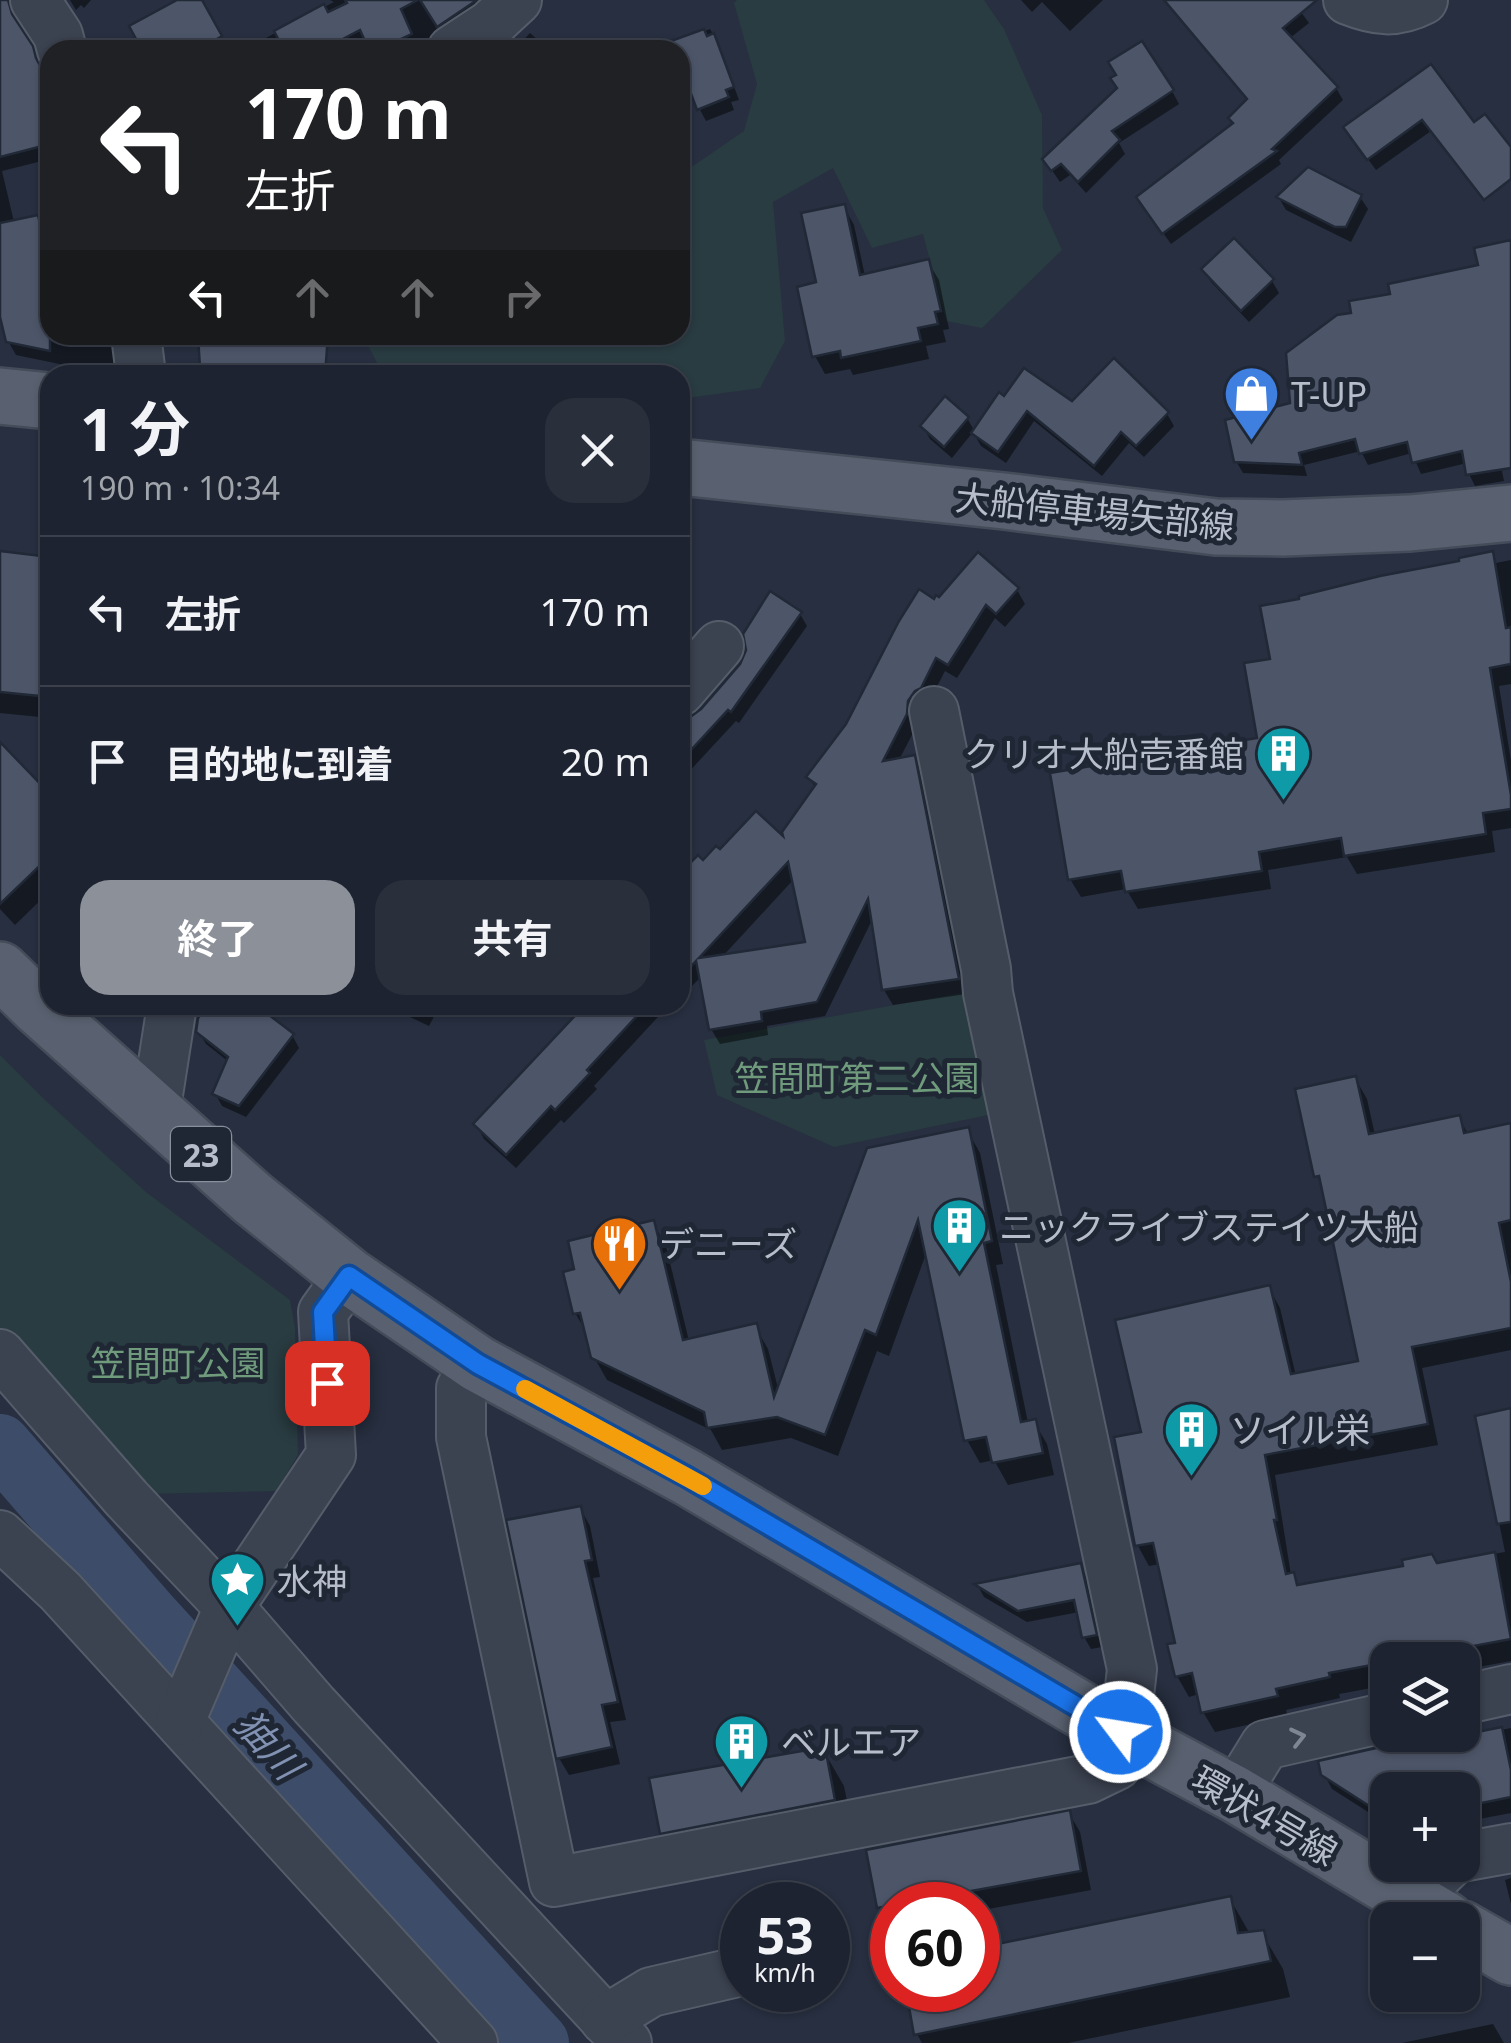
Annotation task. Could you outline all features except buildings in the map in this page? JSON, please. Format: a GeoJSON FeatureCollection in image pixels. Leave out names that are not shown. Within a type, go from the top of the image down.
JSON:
{"type":"FeatureCollection","features":[{"type":"Feature","properties":{"kind":"main road"},"geometry":{"type":"LineString","coordinates":[[0,396],[40,400]]}},
{"type":"Feature","properties":{"kind":"main road","name":"大船停車場矢部線"},"geometry":{"type":"LineString","coordinates":[[690,468],[1216,528],[1410,523],[1511,513]]}},
{"type":"Feature","properties":{"kind":"main road","name":"環状4号線"},"geometry":{"type":"LineString","coordinates":[[0,970],[40,1009]]}},
{"type":"Feature","properties":{"kind":"main road","name":"環状4号線"},"geometry":{"type":"LineString","coordinates":[[47,1015],[252,1198],[349,1276],[478,1364],[687,1477],[1127,1737],[1435,1895]]}},
{"type":"Feature","properties":{"kind":"main road"},"geometry":{"type":"LineString","coordinates":[[1480,1939],[1511,1957]]}},
{"type":"Feature","properties":{"kind":"street"},"geometry":{"type":"LineString","coordinates":[[35,0],[59,40]]}},
{"type":"Feature","properties":{"kind":"street"},"geometry":{"type":"LineString","coordinates":[[467,40],[516,0]]}},
{"type":"Feature","properties":{"kind":"street"},"geometry":{"type":"LineString","coordinates":[[1348,0],[1390,11],[1423,0]]}},
{"type":"Feature","properties":{"kind":"street"},"geometry":{"type":"LineString","coordinates":[[690,680],[719,646]]}},
{"type":"Feature","properties":{"kind":"street"},"geometry":{"type":"LineString","coordinates":[[554,1882],[1088,1779],[1117,1765],[1127,1737],[1132,1669],[988,993],[934,711]]}},
{"type":"Feature","properties":{"kind":"street"},"geometry":{"type":"LineString","coordinates":[[155,1114],[170,1015]]}},
{"type":"Feature","properties":{"kind":"street"},"geometry":{"type":"LineString","coordinates":[[180,1721],[229,1606],[332,1455],[323,1312],[349,1276]]}},
{"type":"Feature","properties":{"kind":"street"},"geometry":{"type":"LineString","coordinates":[[0,1354],[314,1705],[616,2031],[651,1992],[720,1976]]}},
{"type":"Feature","properties":{"kind":"street"},"geometry":{"type":"LineString","coordinates":[[478,1364],[461,1388],[461,1437],[554,1882],[559,1970]]}},
{"type":"Feature","properties":{"kind":"street"},"geometry":{"type":"LineString","coordinates":[[0,1535],[60,1591],[473,2043]]}},
{"type":"Feature","properties":{"kind":"street"},"geometry":{"type":"LineString","coordinates":[[1480,1696],[1511,1689]]}},
{"type":"Feature","properties":{"kind":"street"},"geometry":{"type":"LineString","coordinates":[[1234,1794],[1265,1745],[1370,1721]]}},
{"type":"Feature","properties":{"kind":"street"},"geometry":{"type":"LineString","coordinates":[[1480,1854],[1511,1848]]}},
{"type":"Feature","properties":{"kind":"green space"},"geometry":{"type":"Polygon","coordinates":[[[984,0],[1004,29],[1042,115],[1043,208],[1062,250],[982,328],[946,321],[923,234],[872,248],[833,168],[773,202],[785,341],[760,388],[690,398],[690,365],[378,365],[368,345],[690,345],[690,168],[744,131],[757,84],[734,3],[984,0]]]}},
{"type":"Feature","properties":{"kind":"green space","name":"笠間町第二公園"},"geometry":{"type":"Polygon","coordinates":[[[971,991],[998,1113],[834,1147],[717,1095],[704,1040],[971,991]]]}},
{"type":"Feature","properties":{"kind":"green space","name":"笠間町公園"},"geometry":{"type":"Polygon","coordinates":[[[0,1055],[146,1192],[290,1300],[295,1328],[298,1455],[276,1491],[138,1494],[87,1439],[0,1331],[0,1055]]]}},
{"type":"Feature","properties":{"kind":"waterway","name":"㹨川"},"geometry":{"type":"LineString","coordinates":[[0,1445],[151,1619],[538,2043]]}},
{"type":"Feature","properties":{"kind":"slow traffic"},"geometry":{"type":"LineString","coordinates":[[525,1389],[703,1486]]}},
{"type":"Feature","properties":{"kind":"place","name":"T-UP"},"geometry":{"type":"Point","coordinates":[1252,442]}},
{"type":"Feature","properties":{"kind":"place","name":"クリオ大船壱番館"},"geometry":{"type":"Point","coordinates":[1283,802]}},
{"type":"Feature","properties":{"kind":"place","name":"ニックライブステイツ大船"},"geometry":{"type":"Point","coordinates":[960,1275]}},
{"type":"Feature","properties":{"kind":"place","name":"デニーズ"},"geometry":{"type":"Point","coordinates":[620,1292]}},
{"type":"Feature","properties":{"kind":"place","name":"ソイル栄"},"geometry":{"type":"Point","coordinates":[1191,1478]}},
{"type":"Feature","properties":{"kind":"place","name":"水神"},"geometry":{"type":"Point","coordinates":[238,1629]}},
{"type":"Feature","properties":{"kind":"place","name":"ベルエア"},"geometry":{"type":"Point","coordinates":[742,1790]}},
{"type":"Feature","properties":{"kind":"route"},"geometry":{"type":"LineString","coordinates":[[327,1383],[323,1312],[349,1276],[478,1364],[687,1477],[1120,1732]]}}]}
